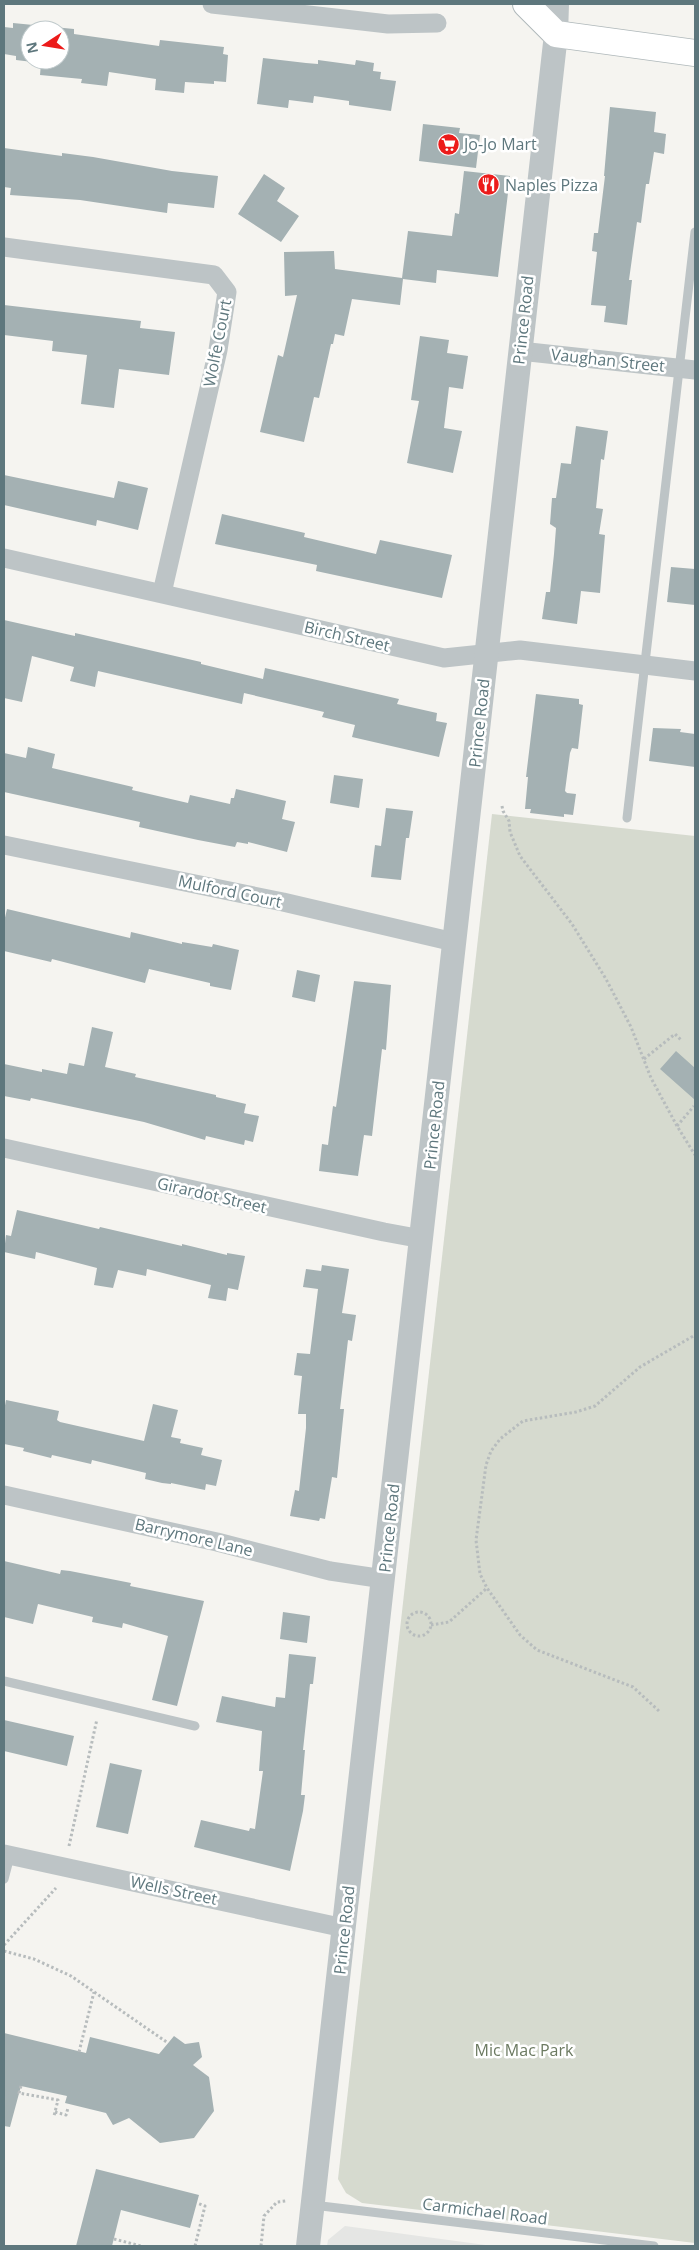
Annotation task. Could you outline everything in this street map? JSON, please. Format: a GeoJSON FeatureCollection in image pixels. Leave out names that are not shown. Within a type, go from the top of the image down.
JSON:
{"type":"FeatureCollection","features":[{"type":"Feature","properties":{"kind":"main road"},"geometry":{"type":"LineString","coordinates":[[526,4],[556,34],[695,53]]}},
{"type":"Feature","properties":{"kind":"street"},"geometry":{"type":"LineString","coordinates":[[212,4],[388,24],[437,23]]}},
{"type":"Feature","properties":{"kind":"street","name":"Prince Road"},"geometry":{"type":"LineString","coordinates":[[308,2246],[556,34],[557,4]]}},
{"type":"Feature","properties":{"kind":"street","name":"Wolfe Court"},"geometry":{"type":"LineString","coordinates":[[4,247],[214,275],[227,292],[218,350],[162,593]]}},
{"type":"Feature","properties":{"kind":"street","name":"Vaughan Street"},"geometry":{"type":"LineString","coordinates":[[520,351],[687,369]]}},
{"type":"Feature","properties":{"kind":"street","name":"Birch Street"},"geometry":{"type":"LineString","coordinates":[[4,558],[444,658],[520,650],[695,671]]}},
{"type":"Feature","properties":{"kind":"street","name":"Mulford Court"},"geometry":{"type":"LineString","coordinates":[[4,845],[283,902],[454,942]]}},
{"type":"Feature","properties":{"kind":"street","name":"Girardot Street"},"geometry":{"type":"LineString","coordinates":[[4,1148],[422,1239]]}},
{"type":"Feature","properties":{"kind":"street","name":"Barrymore Lane"},"geometry":{"type":"LineString","coordinates":[[4,1495],[217,1542],[330,1571],[384,1579]]}},
{"type":"Feature","properties":{"kind":"street","name":"Wells Street"},"geometry":{"type":"LineString","coordinates":[[7,1855],[344,1928]]}},
{"type":"Feature","properties":{"kind":"lane"},"geometry":{"type":"LineString","coordinates":[[627,818],[645,665],[687,369],[695,232]]}},
{"type":"Feature","properties":{"kind":"lane"},"geometry":{"type":"LineString","coordinates":[[4,1680],[195,1726]]}},
{"type":"Feature","properties":{"kind":"lane"},"geometry":{"type":"LineString","coordinates":[[4,1878],[7,1855]]}},
{"type":"Feature","properties":{"kind":"lane","name":"Carmichael Road"},"geometry":{"type":"LineString","coordinates":[[313,2205],[654,2246]]}},
{"type":"Feature","properties":{"kind":"path"},"geometry":{"type":"LineString","coordinates":[[502,806],[509,821],[510,832],[520,856],[572,924],[593,959],[630,1027],[651,1078],[695,1155]]}},
{"type":"Feature","properties":{"kind":"path"},"geometry":{"type":"LineString","coordinates":[[644,1059],[675,1034],[682,1041]]}},
{"type":"Feature","properties":{"kind":"path"},"geometry":{"type":"LineString","coordinates":[[677,1126],[694,1106]]}},
{"type":"Feature","properties":{"kind":"path"},"geometry":{"type":"LineString","coordinates":[[659,1711],[633,1687],[537,1650],[529,1645],[487,1588],[480,1574],[476,1534],[488,1459],[500,1439],[524,1421],[576,1412],[595,1406],[640,1367],[695,1335]]}},
{"type":"Feature","properties":{"kind":"path"},"geometry":{"type":"LineString","coordinates":[[431,1625],[449,1622],[487,1588]]}},
{"type":"Feature","properties":{"kind":"path"},"geometry":{"type":"LineString","coordinates":[[421,1612],[428,1616],[431,1625],[426,1634],[419,1636],[409,1631],[407,1624],[413,1614],[421,1612]]}},
{"type":"Feature","properties":{"kind":"path"},"geometry":{"type":"LineString","coordinates":[[69,1846],[100,1704]]}},
{"type":"Feature","properties":{"kind":"path"},"geometry":{"type":"LineString","coordinates":[[4,1945],[56,1888]]}},
{"type":"Feature","properties":{"kind":"path"},"geometry":{"type":"LineString","coordinates":[[4,1952],[34,1958],[70,1976],[168,2043]]}},
{"type":"Feature","properties":{"kind":"path"},"geometry":{"type":"LineString","coordinates":[[78,2052],[94,1992]]}},
{"type":"Feature","properties":{"kind":"path"},"geometry":{"type":"LineString","coordinates":[[21,2086],[19,2093],[58,2100],[54,2114],[66,2115],[68,2108]]}},
{"type":"Feature","properties":{"kind":"path"},"geometry":{"type":"LineString","coordinates":[[261,2246],[264,2216],[277,2202],[286,2201]]}},
{"type":"Feature","properties":{"kind":"path"},"geometry":{"type":"LineString","coordinates":[[195,2246],[205,2206],[197,2203]]}},
{"type":"Feature","properties":{"kind":"path"},"geometry":{"type":"LineString","coordinates":[[114,2239],[141,2246]]}},
{"type":"Feature","properties":{"kind":"shaded area"},"geometry":{"type":"Polygon","coordinates":[[[345,2226],[493,2246],[327,2246],[328,2240],[345,2226]]]}},
{"type":"Feature","properties":{"kind":"green space","name":"Mic Mac Park"},"geometry":{"type":"Polygon","coordinates":[[[492,814],[695,836],[695,2243],[362,2203],[346,2193],[338,2179],[492,814]]]}},
{"type":"Feature","properties":{"kind":"building"},"geometry":{"type":"Polygon","coordinates":[[[13,23],[20,24],[20,60],[16,60],[16,56],[4,54],[4,27],[13,28],[13,23]]]}},
{"type":"Feature","properties":{"kind":"building"},"geometry":{"type":"Polygon","coordinates":[[[70,29],[74,29],[74,34],[159,46],[160,40],[224,47],[223,54],[228,55],[226,82],[214,81],[214,84],[185,82],[184,93],[155,90],[156,79],[109,72],[107,86],[81,83],[82,79],[40,75],[40,70],[70,70],[70,29]]]}},
{"type":"Feature","properties":{"kind":"building"},"geometry":{"type":"Polygon","coordinates":[[[263,58],[318,64],[318,60],[355,65],[356,60],[374,63],[373,71],[381,72],[380,79],[396,81],[391,111],[349,105],[349,101],[314,96],[313,103],[289,100],[288,108],[257,104],[263,58]]]}},
{"type":"Feature","properties":{"kind":"building"},"geometry":{"type":"Polygon","coordinates":[[[610,107],[656,112],[654,132],[666,134],[664,154],[654,152],[649,184],[646,184],[641,223],[637,222],[629,280],[632,280],[627,325],[604,322],[606,306],[591,305],[597,252],[592,251],[594,233],[598,233],[605,176],[610,107]]]}},
{"type":"Feature","properties":{"kind":"building"},"geometry":{"type":"Polygon","coordinates":[[[423,124],[460,128],[459,133],[480,135],[476,168],[419,161],[423,124]]]}},
{"type":"Feature","properties":{"kind":"building"},"geometry":{"type":"Polygon","coordinates":[[[4,148],[62,156],[62,153],[93,157],[172,171],[218,176],[214,208],[168,203],[167,213],[80,200],[10,195],[11,188],[4,187],[4,148]]]}},
{"type":"Feature","properties":{"kind":"building"},"geometry":{"type":"Polygon","coordinates":[[[464,171],[510,176],[498,277],[437,270],[436,283],[403,279],[400,305],[352,299],[344,336],[335,334],[333,344],[331,344],[319,398],[314,397],[304,442],[260,432],[278,355],[283,357],[297,295],[285,296],[284,252],[334,251],[335,269],[402,278],[408,231],[452,236],[455,213],[459,214],[464,171]]]}},
{"type":"Feature","properties":{"kind":"building"},"geometry":{"type":"Polygon","coordinates":[[[264,174],[285,188],[277,201],[299,216],[281,242],[238,214],[264,174]]]}},
{"type":"Feature","properties":{"kind":"building"},"geometry":{"type":"Polygon","coordinates":[[[4,305],[141,321],[140,328],[175,332],[169,375],[119,369],[114,408],[81,404],[87,355],[52,351],[53,341],[4,335],[4,305]]]}},
{"type":"Feature","properties":{"kind":"building"},"geometry":{"type":"Polygon","coordinates":[[[420,336],[449,340],[447,353],[468,356],[463,389],[449,387],[444,428],[462,431],[453,473],[407,463],[419,401],[411,400],[420,336]]]}},
{"type":"Feature","properties":{"kind":"building"},"geometry":{"type":"Polygon","coordinates":[[[576,426],[608,431],[604,460],[601,459],[596,508],[603,509],[599,534],[605,535],[600,593],[581,591],[577,624],[542,619],[546,592],[550,592],[554,554],[556,528],[550,524],[552,498],[556,498],[561,463],[571,464],[576,426]]]}},
{"type":"Feature","properties":{"kind":"building"},"geometry":{"type":"Polygon","coordinates":[[[4,475],[114,498],[118,481],[148,488],[138,530],[97,520],[96,526],[4,505],[4,475]]]}},
{"type":"Feature","properties":{"kind":"building"},"geometry":{"type":"Polygon","coordinates":[[[222,514],[305,533],[304,537],[376,554],[380,540],[452,555],[442,598],[316,571],[317,565],[215,544],[222,514]]]}},
{"type":"Feature","properties":{"kind":"building"},"geometry":{"type":"Polygon","coordinates":[[[671,567],[695,569],[695,605],[667,602],[671,567]]]}},
{"type":"Feature","properties":{"kind":"building"},"geometry":{"type":"Polygon","coordinates":[[[4,620],[75,636],[75,633],[201,662],[201,664],[263,679],[265,668],[399,699],[397,704],[437,713],[436,721],[447,723],[439,757],[352,737],[355,725],[322,717],[324,712],[244,693],[242,704],[98,671],[95,687],[70,681],[74,667],[32,656],[22,702],[4,698],[4,620]]]}},
{"type":"Feature","properties":{"kind":"building"},"geometry":{"type":"Polygon","coordinates":[[[536,694],[579,699],[579,704],[583,705],[578,749],[572,748],[570,753],[565,791],[576,794],[573,815],[564,814],[564,817],[530,813],[531,809],[525,809],[528,777],[526,777],[536,694]]]}},
{"type":"Feature","properties":{"kind":"building"},"geometry":{"type":"Polygon","coordinates":[[[653,728],[681,729],[680,732],[695,734],[695,767],[649,761],[653,728]]]}},
{"type":"Feature","properties":{"kind":"building"},"geometry":{"type":"Polygon","coordinates":[[[28,747],[55,754],[52,768],[133,787],[132,790],[188,803],[190,795],[230,804],[236,789],[286,801],[282,819],[295,822],[287,852],[248,842],[248,844],[237,842],[235,847],[198,840],[139,827],[140,822],[4,792],[4,753],[26,758],[28,747]]]}},
{"type":"Feature","properties":{"kind":"building"},"geometry":{"type":"Polygon","coordinates":[[[334,775],[363,779],[359,808],[330,803],[334,775]]]}},
{"type":"Feature","properties":{"kind":"building"},"geometry":{"type":"Polygon","coordinates":[[[386,808],[413,811],[409,838],[406,838],[401,880],[371,877],[375,845],[381,846],[386,808]]]}},
{"type":"Feature","properties":{"kind":"building"},"geometry":{"type":"Polygon","coordinates":[[[7,909],[130,938],[131,932],[182,944],[182,942],[212,947],[213,944],[239,950],[231,990],[210,986],[210,983],[149,969],[145,983],[52,959],[51,962],[4,951],[4,922],[7,909]]]}},
{"type":"Feature","properties":{"kind":"building"},"geometry":{"type":"Polygon","coordinates":[[[297,970],[320,975],[315,1002],[292,997],[297,970]]]}},
{"type":"Feature","properties":{"kind":"building"},"geometry":{"type":"Polygon","coordinates":[[[354,981],[391,985],[386,1050],[382,1049],[372,1136],[364,1135],[358,1176],[319,1171],[322,1144],[328,1145],[333,1106],[336,1107],[354,981]]]}},
{"type":"Feature","properties":{"kind":"building"},"geometry":{"type":"Polygon","coordinates":[[[92,1027],[113,1032],[105,1067],[136,1074],[135,1077],[216,1095],[216,1097],[246,1104],[244,1113],[259,1116],[253,1142],[245,1140],[244,1145],[206,1136],[205,1140],[144,1122],[31,1098],[30,1101],[4,1096],[4,1064],[42,1072],[42,1069],[67,1074],[69,1063],[84,1066],[92,1027]]]}},
{"type":"Feature","properties":{"kind":"building"},"geometry":{"type":"Polygon","coordinates":[[[676,1051],[695,1068],[695,1100],[660,1069],[676,1051]]]}},
{"type":"Feature","properties":{"kind":"building"},"geometry":{"type":"Polygon","coordinates":[[[17,1210],[182,1246],[182,1244],[227,1255],[227,1253],[245,1256],[238,1290],[228,1288],[226,1301],[208,1298],[211,1285],[147,1269],[146,1276],[118,1270],[113,1288],[94,1285],[97,1268],[36,1252],[35,1259],[4,1252],[6,1235],[11,1236],[17,1210]]]}},
{"type":"Feature","properties":{"kind":"building"},"geometry":{"type":"Polygon","coordinates":[[[322,1265],[349,1269],[342,1313],[356,1315],[352,1341],[348,1340],[340,1409],[344,1409],[337,1478],[332,1477],[325,1519],[320,1518],[319,1521],[290,1516],[295,1490],[299,1491],[306,1428],[306,1414],[298,1414],[302,1376],[294,1375],[297,1353],[310,1354],[318,1289],[303,1287],[306,1269],[321,1271],[322,1265]]]}},
{"type":"Feature","properties":{"kind":"building"},"geometry":{"type":"Polygon","coordinates":[[[6,1400],[59,1411],[57,1420],[60,1422],[144,1441],[153,1404],[178,1410],[171,1437],[181,1439],[180,1443],[203,1448],[201,1455],[222,1460],[216,1486],[206,1484],[205,1490],[162,1483],[145,1479],[146,1473],[92,1460],[91,1464],[52,1455],[51,1458],[23,1451],[24,1448],[4,1444],[6,1400]]]}},
{"type":"Feature","properties":{"kind":"building"},"geometry":{"type":"Polygon","coordinates":[[[4,1561],[60,1574],[61,1570],[70,1571],[131,1583],[130,1586],[204,1601],[177,1706],[152,1700],[168,1636],[123,1623],[122,1628],[92,1622],[93,1617],[38,1604],[33,1624],[4,1617],[4,1561]]]}},
{"type":"Feature","properties":{"kind":"building"},"geometry":{"type":"Polygon","coordinates":[[[283,1612],[310,1616],[307,1643],[280,1639],[283,1612]]]}},
{"type":"Feature","properties":{"kind":"building"},"geometry":{"type":"Polygon","coordinates":[[[289,1654],[316,1657],[313,1684],[310,1684],[303,1750],[305,1750],[301,1795],[305,1795],[290,1871],[194,1847],[201,1820],[249,1831],[250,1828],[255,1829],[263,1771],[259,1771],[262,1731],[216,1722],[222,1696],[275,1707],[276,1697],[285,1698],[289,1654]]]}},
{"type":"Feature","properties":{"kind":"building"},"geometry":{"type":"Polygon","coordinates":[[[4,1720],[74,1736],[67,1766],[4,1751],[4,1720]]]}},
{"type":"Feature","properties":{"kind":"building"},"geometry":{"type":"Polygon","coordinates":[[[110,1763],[142,1770],[128,1834],[96,1827],[110,1763]]]}},
{"type":"Feature","properties":{"kind":"building"},"geometry":{"type":"Polygon","coordinates":[[[4,2033],[86,2053],[90,2037],[159,2054],[174,2036],[185,2044],[199,2042],[202,2057],[193,2065],[209,2077],[214,2111],[194,2138],[160,2143],[129,2118],[113,2125],[106,2113],[65,2103],[67,2096],[21,2086],[10,2127],[4,2126],[4,2033]]]}},
{"type":"Feature","properties":{"kind":"building"},"geometry":{"type":"Polygon","coordinates":[[[96,2169],[199,2195],[190,2228],[121,2210],[112,2246],[76,2246],[96,2169]]]}},
{"type":"Feature","properties":{"kind":"place","name":"Jo-Jo Mart"},"geometry":{"type":"Point","coordinates":[448,144]}},
{"type":"Feature","properties":{"kind":"place","name":"Naples Pizza"},"geometry":{"type":"Point","coordinates":[489,185]}}]}
